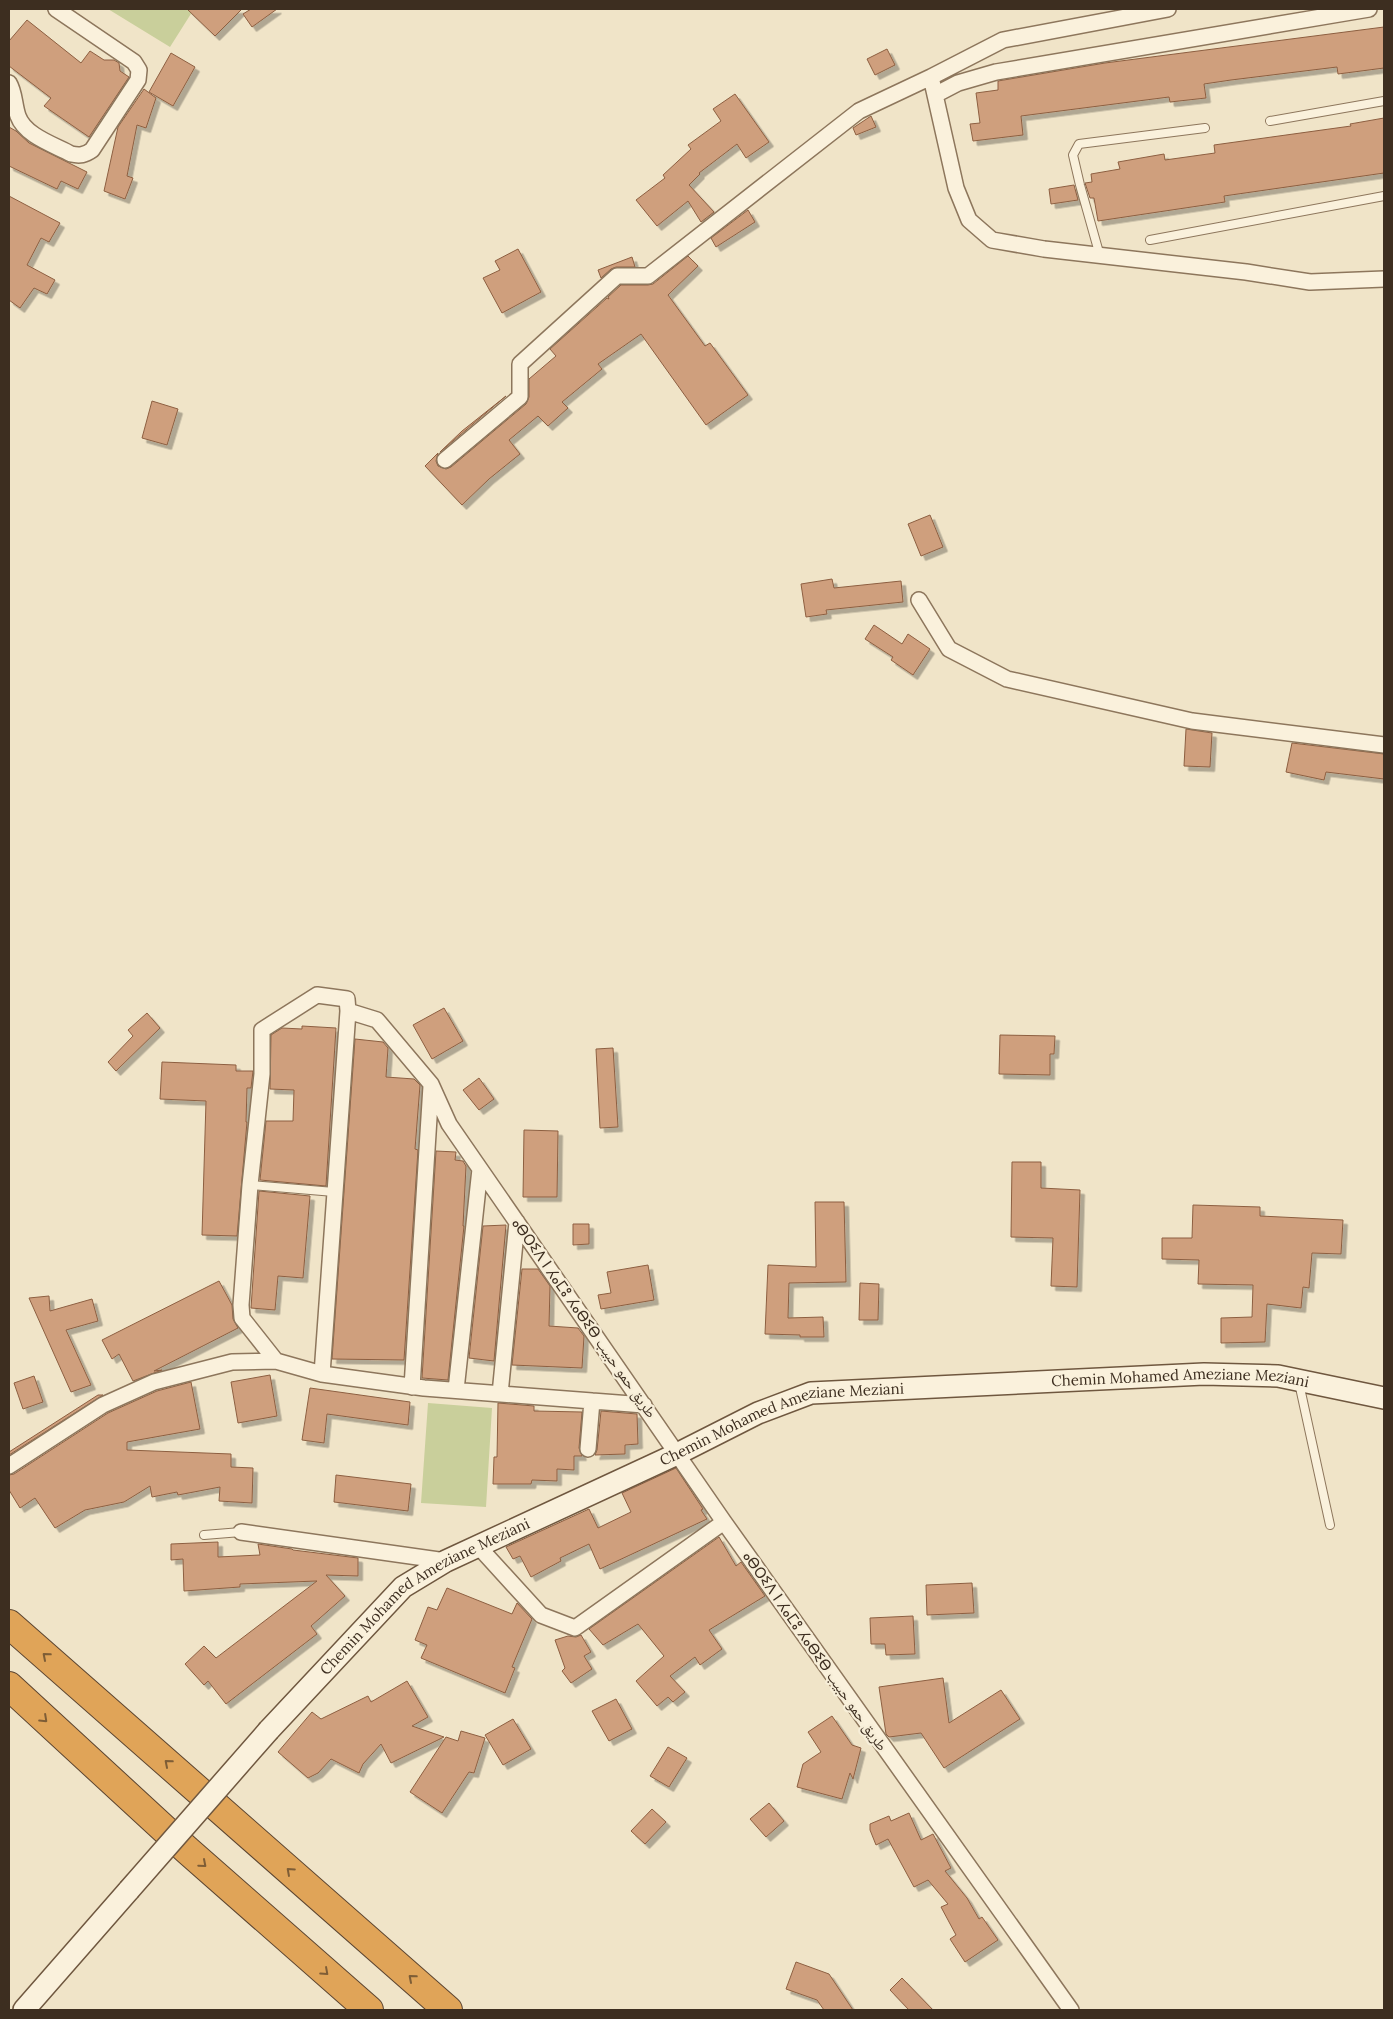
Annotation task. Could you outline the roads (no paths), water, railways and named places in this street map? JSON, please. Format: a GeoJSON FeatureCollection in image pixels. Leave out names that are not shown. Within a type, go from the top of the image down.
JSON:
{"type":"FeatureCollection","features":[{"type":"Feature","properties":{"kind":"highway"},"geometry":{"type":"LineString","coordinates":[[9,1624],[448,2010]]}},
{"type":"Feature","properties":{"kind":"highway"},"geometry":{"type":"LineString","coordinates":[[9,1686],[180,1843],[369,2010]]}},
{"type":"Feature","properties":{"kind":"main road","name":"Chemin Mohamed Ameziane Meziani"},"geometry":{"type":"LineString","coordinates":[[24,2010],[269,1730],[403,1587],[446,1561],[677,1454],[758,1413],[811,1393],[1204,1374],[1278,1376],[1384,1398]]}},
{"type":"Feature","properties":{"kind":"street"},"geometry":{"type":"LineString","coordinates":[[9,83],[13,91],[18,115],[24,126],[72,154],[84,155],[92,150],[138,80],[140,70],[134,62],[56,9]]}},
{"type":"Feature","properties":{"kind":"street"},"geometry":{"type":"LineString","coordinates":[[445,460],[520,397],[520,364],[617,276],[648,276],[859,111],[1003,40],[1168,9]]}},
{"type":"Feature","properties":{"kind":"street"},"geometry":{"type":"LineString","coordinates":[[935,96],[958,83],[996,72],[1369,9]]}},
{"type":"Feature","properties":{"kind":"street"},"geometry":{"type":"LineString","coordinates":[[931,77],[956,188],[970,220],[992,240],[1100,256],[1246,272],[1310,282],[1384,279]]}},
{"type":"Feature","properties":{"kind":"street"},"geometry":{"type":"LineString","coordinates":[[919,600],[950,649],[1007,680],[1192,721],[1384,745]]}},
{"type":"Feature","properties":{"kind":"street","name":"ⴰⴱⵔⵉⴷ ⵏ ⵃⴰⵎⵓ ⵃⴰⴱⵉⴱ طريق حمو حبيب"},"geometry":{"type":"LineString","coordinates":[[276,1361],[242,1318],[241,1305],[250,1185],[262,1074],[262,1030],[317,995],[347,999],[348,1011],[377,1020],[431,1084],[449,1124],[480,1169],[724,1522],[1070,2010]]}},
{"type":"Feature","properties":{"kind":"street"},"geometry":{"type":"LineString","coordinates":[[322,1374],[348,1011]]}},
{"type":"Feature","properties":{"kind":"street"},"geometry":{"type":"LineString","coordinates":[[412,1386],[431,1084]]}},
{"type":"Feature","properties":{"kind":"street"},"geometry":{"type":"LineString","coordinates":[[456,1390],[480,1169]]}},
{"type":"Feature","properties":{"kind":"street"},"geometry":{"type":"LineString","coordinates":[[500,1394],[517,1222]]}},
{"type":"Feature","properties":{"kind":"street"},"geometry":{"type":"LineString","coordinates":[[9,1466],[102,1405],[154,1382],[232,1362],[276,1361],[322,1374],[412,1386],[644,1405]]}},
{"type":"Feature","properties":{"kind":"street"},"geometry":{"type":"LineString","coordinates":[[588,1449],[592,1401]]}},
{"type":"Feature","properties":{"kind":"street"},"geometry":{"type":"LineString","coordinates":[[478,1546],[541,1616],[575,1628],[724,1522]]}},
{"type":"Feature","properties":{"kind":"street"},"geometry":{"type":"LineString","coordinates":[[241,1532],[446,1561]]}},
{"type":"Feature","properties":{"kind":"lane"},"geometry":{"type":"LineString","coordinates":[[1270,121],[1384,101]]}},
{"type":"Feature","properties":{"kind":"lane"},"geometry":{"type":"LineString","coordinates":[[1100,256],[1073,155],[1079,144],[1205,128]]}},
{"type":"Feature","properties":{"kind":"lane"},"geometry":{"type":"LineString","coordinates":[[1150,240],[1384,196]]}},
{"type":"Feature","properties":{"kind":"lane"},"geometry":{"type":"LineString","coordinates":[[250,1185],[334,1192]]}},
{"type":"Feature","properties":{"kind":"lane"},"geometry":{"type":"LineString","coordinates":[[1299,1380],[1330,1525]]}},
{"type":"Feature","properties":{"kind":"lane"},"geometry":{"type":"LineString","coordinates":[[204,1535],[241,1532]]}}]}
